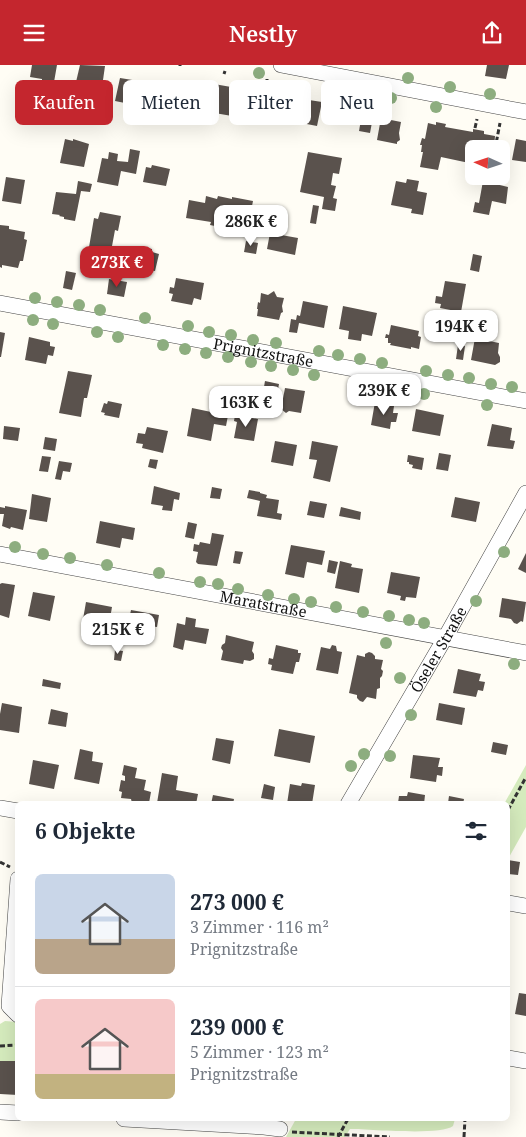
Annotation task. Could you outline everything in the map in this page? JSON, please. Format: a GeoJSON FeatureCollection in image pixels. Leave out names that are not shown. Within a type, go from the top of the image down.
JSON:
{"type":"FeatureCollection","features":[{"type":"Feature","properties":{"kind":"street"},"geometry":{"type":"LineString","coordinates":[[281,65],[526,112]]}},
{"type":"Feature","properties":{"kind":"street","name":"Prignitzstraße"},"geometry":{"type":"LineString","coordinates":[[0,303],[526,401]]}},
{"type":"Feature","properties":{"kind":"street","name":"Öseler Straße"},"geometry":{"type":"LineString","coordinates":[[350,801],[445,638],[526,493]]}},
{"type":"Feature","properties":{"kind":"street","name":"Maratstraße"},"geometry":{"type":"LineString","coordinates":[[0,554],[526,653]]}},
{"type":"Feature","properties":{"kind":"street"},"geometry":{"type":"LineString","coordinates":[[0,808],[15,810]]}},
{"type":"Feature","properties":{"kind":"street"},"geometry":{"type":"LineString","coordinates":[[510,903],[526,906]]}},
{"type":"Feature","properties":{"kind":"street"},"geometry":{"type":"LineString","coordinates":[[15,964],[9,1005],[15,1012]]}},
{"type":"Feature","properties":{"kind":"street"},"geometry":{"type":"LineString","coordinates":[[510,1058],[526,1061]]}},
{"type":"Feature","properties":{"kind":"street"},"geometry":{"type":"LineString","coordinates":[[0,1112],[15,1113]]}},
{"type":"Feature","properties":{"kind":"street"},"geometry":{"type":"LineString","coordinates":[[159,1121],[280,1128]]}},
{"type":"Feature","properties":{"kind":"path"},"geometry":{"type":"LineString","coordinates":[[476,128],[477,119]]}},
{"type":"Feature","properties":{"kind":"path"},"geometry":{"type":"LineString","coordinates":[[497,140],[500,123]]}},
{"type":"Feature","properties":{"kind":"path"},"geometry":{"type":"LineString","coordinates":[[510,806],[526,777]]}},
{"type":"Feature","properties":{"kind":"path"},"geometry":{"type":"LineString","coordinates":[[0,1045],[15,1045]]}},
{"type":"Feature","properties":{"kind":"path"},"geometry":{"type":"LineString","coordinates":[[339,1136],[347,1121]]}},
{"type":"Feature","properties":{"kind":"path"},"geometry":{"type":"LineString","coordinates":[[464,1137],[465,1121]]}},
{"type":"Feature","properties":{"kind":"path"},"geometry":{"type":"LineString","coordinates":[[280,1128],[290,1132],[339,1136],[390,1137]]}},
{"type":"Feature","properties":{"kind":"green space"},"geometry":{"type":"Polygon","coordinates":[[[526,765],[526,827],[510,855],[510,801],[506,801],[526,765]]]}},
{"type":"Feature","properties":{"kind":"green space"},"geometry":{"type":"Polygon","coordinates":[[[5,1021],[15,1022],[15,1061],[0,1061],[0,1024],[5,1021]]]}},
{"type":"Feature","properties":{"kind":"green space"},"geometry":{"type":"Polygon","coordinates":[[[295,1121],[454,1121],[453,1126],[434,1131],[350,1129],[345,1137],[286,1137],[295,1121]]]}},
{"type":"Feature","properties":{"kind":"building"},"geometry":{"type":"Polygon","coordinates":[[[32,65],[57,65],[54,80],[42,80],[30,77],[32,65]]]}},
{"type":"Feature","properties":{"kind":"building"},"geometry":{"type":"Polygon","coordinates":[[[80,65],[105,66],[103,80],[76,80],[80,65]]]}},
{"type":"Feature","properties":{"kind":"building"},"geometry":{"type":"Polygon","coordinates":[[[487,65],[509,65],[506,79],[485,76],[487,65]]]}},
{"type":"Feature","properties":{"kind":"building"},"geometry":{"type":"Polygon","coordinates":[[[120,78],[132,80],[123,80],[123,103],[115,101],[120,78]]]}},
{"type":"Feature","properties":{"kind":"building"},"geometry":{"type":"Polygon","coordinates":[[[219,85],[229,87],[229,115],[219,114],[219,85]]]}},
{"type":"Feature","properties":{"kind":"building"},"geometry":{"type":"Polygon","coordinates":[[[311,100],[321,102],[317,126],[311,125],[311,100]]]}},
{"type":"Feature","properties":{"kind":"building"},"geometry":{"type":"Polygon","coordinates":[[[392,120],[401,122],[400,140],[397,144],[377,140],[380,125],[392,125],[392,120]]]}},
{"type":"Feature","properties":{"kind":"building"},"geometry":{"type":"Polygon","coordinates":[[[436,122],[446,124],[445,127],[473,132],[473,129],[484,131],[484,134],[495,136],[495,140],[465,140],[465,162],[441,157],[438,170],[420,167],[423,152],[421,152],[422,145],[420,145],[422,138],[425,139],[428,123],[436,125],[436,122]]]}},
{"type":"Feature","properties":{"kind":"building"},"geometry":{"type":"Polygon","coordinates":[[[360,125],[372,125],[370,133],[359,131],[360,125]]]}},
{"type":"Feature","properties":{"kind":"building"},"geometry":{"type":"Polygon","coordinates":[[[65,139],[73,141],[73,139],[89,144],[84,167],[60,163],[65,139]]]}},
{"type":"Feature","properties":{"kind":"building"},"geometry":{"type":"Polygon","coordinates":[[[516,139],[526,141],[526,162],[512,160],[516,139]]]}},
{"type":"Feature","properties":{"kind":"building"},"geometry":{"type":"Polygon","coordinates":[[[130,149],[140,151],[136,174],[121,171],[118,186],[97,182],[102,158],[108,159],[109,152],[118,154],[117,161],[128,162],[130,149]]]}},
{"type":"Feature","properties":{"kind":"building"},"geometry":{"type":"Polygon","coordinates":[[[308,152],[342,158],[339,174],[333,173],[331,185],[336,186],[333,198],[337,199],[335,211],[322,209],[324,197],[300,192],[308,152]]]}},
{"type":"Feature","properties":{"kind":"building"},"geometry":{"type":"Polygon","coordinates":[[[152,165],[170,169],[166,186],[143,182],[146,167],[151,168],[152,165]]]}},
{"type":"Feature","properties":{"kind":"building"},"geometry":{"type":"Polygon","coordinates":[[[6,177],[25,180],[21,204],[2,201],[6,177]]]}},
{"type":"Feature","properties":{"kind":"building"},"geometry":{"type":"Polygon","coordinates":[[[407,179],[419,181],[417,191],[427,193],[423,215],[411,213],[412,209],[391,205],[396,181],[406,183],[407,179]]]}},
{"type":"Feature","properties":{"kind":"building"},"geometry":{"type":"Polygon","coordinates":[[[78,181],[92,184],[90,192],[81,191],[75,221],[52,214],[56,192],[76,194],[78,181]]]}},
{"type":"Feature","properties":{"kind":"building"},"geometry":{"type":"Polygon","coordinates":[[[482,185],[508,187],[506,204],[492,201],[489,215],[473,212],[475,202],[479,203],[482,185]]]}},
{"type":"Feature","properties":{"kind":"building"},"geometry":{"type":"Polygon","coordinates":[[[206,196],[217,199],[218,196],[253,201],[252,206],[267,209],[266,214],[263,214],[261,223],[235,218],[232,215],[230,229],[210,225],[211,222],[186,218],[189,200],[205,203],[206,196]]]}},
{"type":"Feature","properties":{"kind":"building"},"geometry":{"type":"Polygon","coordinates":[[[313,205],[319,206],[316,224],[310,223],[313,205]]]}},
{"type":"Feature","properties":{"kind":"building"},"geometry":{"type":"Polygon","coordinates":[[[100,212],[121,216],[118,231],[115,230],[110,257],[88,253],[94,218],[98,219],[100,212]]]}},
{"type":"Feature","properties":{"kind":"building"},"geometry":{"type":"Polygon","coordinates":[[[0,225],[25,232],[24,239],[27,240],[23,261],[20,261],[18,268],[2,265],[2,268],[0,267],[0,225]]]}},
{"type":"Feature","properties":{"kind":"building"},"geometry":{"type":"Polygon","coordinates":[[[270,233],[298,238],[295,255],[267,249],[270,233]]]}},
{"type":"Feature","properties":{"kind":"building"},"geometry":{"type":"Polygon","coordinates":[[[246,241],[258,243],[256,254],[244,252],[246,241]]]}},
{"type":"Feature","properties":{"kind":"building"},"geometry":{"type":"Polygon","coordinates":[[[146,248],[152,249],[152,252],[159,254],[155,271],[142,269],[141,273],[135,272],[136,267],[131,266],[135,249],[145,251],[146,248]]]}},
{"type":"Feature","properties":{"kind":"building"},"geometry":{"type":"Polygon","coordinates":[[[473,254],[482,256],[479,272],[470,270],[473,254]]]}},
{"type":"Feature","properties":{"kind":"building"},"geometry":{"type":"Polygon","coordinates":[[[66,271],[76,273],[72,290],[63,288],[66,271]]]}},
{"type":"Feature","properties":{"kind":"building"},"geometry":{"type":"Polygon","coordinates":[[[176,278],[204,283],[201,300],[194,298],[192,305],[171,301],[173,294],[169,293],[170,287],[174,288],[176,278]]]}},
{"type":"Feature","properties":{"kind":"building"},"geometry":{"type":"Polygon","coordinates":[[[109,279],[127,282],[124,297],[107,294],[109,279]]]}},
{"type":"Feature","properties":{"kind":"building"},"geometry":{"type":"Polygon","coordinates":[[[445,281],[466,284],[461,312],[440,308],[441,304],[435,303],[436,296],[442,297],[445,281]]]}},
{"type":"Feature","properties":{"kind":"building"},"geometry":{"type":"Polygon","coordinates":[[[274,291],[277,297],[284,298],[283,312],[279,320],[257,316],[261,293],[268,295],[274,291]]]}},
{"type":"Feature","properties":{"kind":"building"},"geometry":{"type":"Polygon","coordinates":[[[303,301],[328,306],[324,328],[299,323],[297,333],[289,332],[291,319],[296,320],[297,315],[300,316],[303,301]]]}},
{"type":"Feature","properties":{"kind":"building"},"geometry":{"type":"Polygon","coordinates":[[[343,306],[377,313],[372,336],[362,334],[361,341],[348,339],[349,331],[339,329],[343,306]]]}},
{"type":"Feature","properties":{"kind":"building"},"geometry":{"type":"Polygon","coordinates":[[[471,313],[481,315],[477,334],[468,332],[471,313]]]}},
{"type":"Feature","properties":{"kind":"building"},"geometry":{"type":"Polygon","coordinates":[[[391,325],[419,331],[418,336],[421,337],[419,349],[390,345],[391,343],[388,343],[388,338],[385,338],[386,334],[389,335],[391,325]]]}},
{"type":"Feature","properties":{"kind":"building"},"geometry":{"type":"Polygon","coordinates":[[[0,332],[5,333],[1,357],[0,357],[0,332]]]}},
{"type":"Feature","properties":{"kind":"building"},"geometry":{"type":"Polygon","coordinates":[[[29,337],[50,342],[50,346],[55,347],[53,356],[48,355],[46,364],[25,360],[29,337]]]}},
{"type":"Feature","properties":{"kind":"building"},"geometry":{"type":"Polygon","coordinates":[[[475,338],[499,343],[498,353],[500,362],[495,365],[471,360],[475,338]]]}},
{"type":"Feature","properties":{"kind":"building"},"geometry":{"type":"Polygon","coordinates":[[[458,345],[465,346],[463,360],[456,359],[458,345]]]}},
{"type":"Feature","properties":{"kind":"building"},"geometry":{"type":"Polygon","coordinates":[[[68,371],[92,375],[87,398],[84,398],[81,417],[59,413],[68,371]]]}},
{"type":"Feature","properties":{"kind":"building"},"geometry":{"type":"Polygon","coordinates":[[[265,381],[279,384],[276,400],[262,398],[265,381]]]}},
{"type":"Feature","properties":{"kind":"building"},"geometry":{"type":"Polygon","coordinates":[[[285,388],[305,391],[301,413],[289,411],[286,413],[281,409],[285,388]]]}},
{"type":"Feature","properties":{"kind":"building"},"geometry":{"type":"Polygon","coordinates":[[[108,401],[122,404],[119,418],[104,415],[105,413],[101,412],[104,403],[107,404],[108,401]]]}},
{"type":"Feature","properties":{"kind":"building"},"geometry":{"type":"Polygon","coordinates":[[[218,402],[230,405],[226,426],[214,424],[211,441],[187,436],[192,408],[216,413],[218,402]]]}},
{"type":"Feature","properties":{"kind":"building"},"geometry":{"type":"Polygon","coordinates":[[[375,402],[394,406],[393,413],[398,413],[396,422],[391,422],[390,429],[371,425],[375,402]]]}},
{"type":"Feature","properties":{"kind":"building"},"geometry":{"type":"Polygon","coordinates":[[[416,409],[444,415],[440,436],[412,431],[416,409]]]}},
{"type":"Feature","properties":{"kind":"building"},"geometry":{"type":"Polygon","coordinates":[[[235,415],[258,419],[254,441],[234,438],[237,422],[234,421],[235,415]]]}},
{"type":"Feature","properties":{"kind":"building"},"geometry":{"type":"Polygon","coordinates":[[[492,424],[512,428],[510,440],[515,441],[513,449],[487,446],[492,424]]]}},
{"type":"Feature","properties":{"kind":"building"},"geometry":{"type":"Polygon","coordinates":[[[4,426],[20,428],[18,441],[3,439],[4,426]]]}},
{"type":"Feature","properties":{"kind":"building"},"geometry":{"type":"Polygon","coordinates":[[[147,427],[168,431],[163,453],[142,448],[143,444],[136,443],[138,433],[145,434],[147,427]]]}},
{"type":"Feature","properties":{"kind":"building"},"geometry":{"type":"Polygon","coordinates":[[[45,437],[57,439],[55,451],[43,449],[45,437]]]}},
{"type":"Feature","properties":{"kind":"building"},"geometry":{"type":"Polygon","coordinates":[[[275,441],[297,445],[293,466],[271,462],[275,441]]]}},
{"type":"Feature","properties":{"kind":"building"},"geometry":{"type":"Polygon","coordinates":[[[312,441],[338,446],[330,482],[313,478],[317,460],[309,459],[312,441]]]}},
{"type":"Feature","properties":{"kind":"building"},"geometry":{"type":"Polygon","coordinates":[[[439,453],[451,455],[448,471],[436,469],[439,453]]]}},
{"type":"Feature","properties":{"kind":"building"},"geometry":{"type":"Polygon","coordinates":[[[408,455],[424,458],[422,470],[412,468],[413,465],[407,462],[408,455]]]}},
{"type":"Feature","properties":{"kind":"building"},"geometry":{"type":"Polygon","coordinates":[[[42,456],[51,457],[48,472],[39,471],[42,456]]]}},
{"type":"Feature","properties":{"kind":"building"},"geometry":{"type":"Polygon","coordinates":[[[150,459],[158,460],[156,469],[148,467],[150,459]]]}},
{"type":"Feature","properties":{"kind":"building"},"geometry":{"type":"Polygon","coordinates":[[[59,461],[72,463],[70,472],[63,471],[61,480],[55,479],[59,461]]]}},
{"type":"Feature","properties":{"kind":"building"},"geometry":{"type":"Polygon","coordinates":[[[154,486],[180,493],[179,500],[174,499],[172,511],[162,510],[163,506],[151,504],[154,486]]]}},
{"type":"Feature","properties":{"kind":"building"},"geometry":{"type":"Polygon","coordinates":[[[212,487],[222,489],[220,499],[210,498],[212,487]]]}},
{"type":"Feature","properties":{"kind":"building"},"geometry":{"type":"Polygon","coordinates":[[[249,490],[267,495],[266,498],[279,500],[277,513],[282,514],[281,520],[257,516],[260,501],[247,498],[249,490]]]}},
{"type":"Feature","properties":{"kind":"building"},"geometry":{"type":"Polygon","coordinates":[[[32,494],[51,498],[47,522],[29,519],[32,494]]]}},
{"type":"Feature","properties":{"kind":"building"},"geometry":{"type":"Polygon","coordinates":[[[455,497],[480,502],[476,522],[451,517],[455,497]]]}},
{"type":"Feature","properties":{"kind":"building"},"geometry":{"type":"Polygon","coordinates":[[[310,501],[327,504],[324,518],[307,515],[310,501]]]}},
{"type":"Feature","properties":{"kind":"building"},"geometry":{"type":"Polygon","coordinates":[[[5,506],[27,510],[23,530],[2,526],[4,514],[0,514],[0,507],[5,508],[5,506]]]}},
{"type":"Feature","properties":{"kind":"building"},"geometry":{"type":"Polygon","coordinates":[[[341,507],[361,512],[360,520],[339,516],[341,507]]]}},
{"type":"Feature","properties":{"kind":"building"},"geometry":{"type":"Polygon","coordinates":[[[100,521],[135,528],[133,540],[122,538],[120,548],[96,543],[100,521]]]}},
{"type":"Feature","properties":{"kind":"building"},"geometry":{"type":"Polygon","coordinates":[[[188,522],[197,524],[194,539],[185,537],[188,522]]]}},
{"type":"Feature","properties":{"kind":"building"},"geometry":{"type":"Polygon","coordinates":[[[212,533],[224,535],[217,566],[198,564],[196,562],[198,552],[193,551],[194,544],[199,545],[200,542],[210,544],[212,533]]]}},
{"type":"Feature","properties":{"kind":"building"},"geometry":{"type":"Polygon","coordinates":[[[291,545],[325,551],[322,565],[307,562],[304,578],[285,574],[291,545]]]}},
{"type":"Feature","properties":{"kind":"building"},"geometry":{"type":"Polygon","coordinates":[[[235,551],[243,552],[240,564],[233,563],[235,551]]]}},
{"type":"Feature","properties":{"kind":"building"},"geometry":{"type":"Polygon","coordinates":[[[526,553],[526,573],[518,569],[526,553]]]}},
{"type":"Feature","properties":{"kind":"building"},"geometry":{"type":"Polygon","coordinates":[[[329,560],[338,562],[335,574],[327,572],[329,560]]]}},
{"type":"Feature","properties":{"kind":"building"},"geometry":{"type":"Polygon","coordinates":[[[340,561],[352,564],[351,567],[363,569],[359,593],[335,588],[340,561]]]}},
{"type":"Feature","properties":{"kind":"building"},"geometry":{"type":"Polygon","coordinates":[[[391,572],[420,577],[416,598],[406,597],[405,601],[400,600],[401,596],[387,593],[391,572]]]}},
{"type":"Feature","properties":{"kind":"building"},"geometry":{"type":"Polygon","coordinates":[[[0,584],[15,585],[9,618],[0,615],[0,584]]]}},
{"type":"Feature","properties":{"kind":"building"},"geometry":{"type":"Polygon","coordinates":[[[33,592],[55,596],[50,621],[28,616],[33,592]]]}},
{"type":"Feature","properties":{"kind":"building"},"geometry":{"type":"Polygon","coordinates":[[[502,598],[526,602],[523,622],[521,621],[517,624],[511,619],[499,617],[502,598]]]}},
{"type":"Feature","properties":{"kind":"building"},"geometry":{"type":"Polygon","coordinates":[[[86,602],[112,607],[108,630],[82,625],[86,602]]]}},
{"type":"Feature","properties":{"kind":"building"},"geometry":{"type":"Polygon","coordinates":[[[131,610],[159,615],[157,627],[149,626],[146,643],[125,638],[131,610]]]}},
{"type":"Feature","properties":{"kind":"building"},"geometry":{"type":"Polygon","coordinates":[[[186,617],[196,619],[195,627],[209,629],[206,644],[185,640],[183,650],[173,647],[177,623],[185,625],[186,617]]]}},
{"type":"Feature","properties":{"kind":"building"},"geometry":{"type":"Polygon","coordinates":[[[226,635],[254,642],[252,651],[254,659],[250,661],[244,660],[243,664],[221,660],[223,651],[221,648],[225,643],[226,635]]]}},
{"type":"Feature","properties":{"kind":"building"},"geometry":{"type":"Polygon","coordinates":[[[276,645],[298,650],[298,653],[301,653],[293,674],[271,670],[272,665],[268,664],[269,658],[273,659],[276,645]]]}},
{"type":"Feature","properties":{"kind":"building"},"geometry":{"type":"Polygon","coordinates":[[[332,645],[336,646],[337,651],[342,652],[338,674],[316,670],[321,647],[330,649],[332,645]]]}},
{"type":"Feature","properties":{"kind":"building"},"geometry":{"type":"Polygon","coordinates":[[[115,650],[123,651],[121,661],[114,660],[115,650]]]}},
{"type":"Feature","properties":{"kind":"building"},"geometry":{"type":"Polygon","coordinates":[[[369,652],[375,656],[375,659],[383,660],[381,669],[383,671],[376,699],[367,697],[363,702],[357,698],[357,695],[349,693],[357,655],[365,657],[365,654],[369,652]]]}},
{"type":"Feature","properties":{"kind":"building"},"geometry":{"type":"Polygon","coordinates":[[[458,669],[481,674],[479,681],[485,682],[483,691],[478,690],[476,697],[453,693],[458,669]]]}},
{"type":"Feature","properties":{"kind":"building"},"geometry":{"type":"Polygon","coordinates":[[[43,679],[61,683],[60,689],[42,686],[43,679]]]}},
{"type":"Feature","properties":{"kind":"building"},"geometry":{"type":"Polygon","coordinates":[[[2,703],[22,707],[19,733],[0,730],[2,703]]]}},
{"type":"Feature","properties":{"kind":"building"},"geometry":{"type":"Polygon","coordinates":[[[439,703],[465,708],[462,725],[436,720],[439,703]]]}},
{"type":"Feature","properties":{"kind":"building"},"geometry":{"type":"Polygon","coordinates":[[[51,709],[68,713],[66,727],[48,724],[51,709]]]}},
{"type":"Feature","properties":{"kind":"building"},"geometry":{"type":"Polygon","coordinates":[[[279,729],[315,736],[310,763],[274,756],[279,729]]]}},
{"type":"Feature","properties":{"kind":"building"},"geometry":{"type":"Polygon","coordinates":[[[216,738],[234,741],[230,764],[212,760],[216,738]]]}},
{"type":"Feature","properties":{"kind":"building"},"geometry":{"type":"Polygon","coordinates":[[[493,742],[508,745],[506,755],[491,752],[493,742]]]}},
{"type":"Feature","properties":{"kind":"building"},"geometry":{"type":"Polygon","coordinates":[[[80,749],[93,752],[92,761],[103,763],[99,784],[74,779],[80,749]]]}},
{"type":"Feature","properties":{"kind":"building"},"geometry":{"type":"Polygon","coordinates":[[[413,755],[440,758],[438,767],[443,767],[442,776],[437,775],[436,782],[410,778],[413,755]]]}},
{"type":"Feature","properties":{"kind":"building"},"geometry":{"type":"Polygon","coordinates":[[[33,760],[59,765],[54,789],[29,784],[33,760]]]}},
{"type":"Feature","properties":{"kind":"building"},"geometry":{"type":"Polygon","coordinates":[[[124,765],[137,768],[135,778],[146,780],[144,790],[151,792],[149,801],[132,801],[131,799],[121,798],[122,792],[119,791],[121,780],[125,781],[125,776],[122,775],[124,765]]]}},
{"type":"Feature","properties":{"kind":"building"},"geometry":{"type":"Polygon","coordinates":[[[162,773],[178,776],[176,790],[198,794],[197,801],[157,801],[162,773]]]}},
{"type":"Feature","properties":{"kind":"building"},"geometry":{"type":"Polygon","coordinates":[[[302,783],[315,785],[312,801],[287,801],[290,784],[301,786],[302,783]]]}},
{"type":"Feature","properties":{"kind":"building"},"geometry":{"type":"Polygon","coordinates":[[[264,784],[275,787],[273,800],[261,798],[264,784]]]}},
{"type":"Feature","properties":{"kind":"building"},"geometry":{"type":"Polygon","coordinates":[[[408,792],[425,795],[424,801],[398,801],[399,796],[407,796],[408,792]]]}},
{"type":"Feature","properties":{"kind":"building"},"geometry":{"type":"Polygon","coordinates":[[[213,795],[234,799],[234,801],[212,801],[213,795]]]}},
{"type":"Feature","properties":{"kind":"building"},"geometry":{"type":"Polygon","coordinates":[[[449,796],[464,799],[464,801],[448,801],[449,796]]]}},
{"type":"Feature","properties":{"kind":"building"},"geometry":{"type":"Polygon","coordinates":[[[510,860],[520,862],[518,875],[510,874],[510,860]]]}},
{"type":"Feature","properties":{"kind":"building"},"geometry":{"type":"Polygon","coordinates":[[[519,993],[526,994],[526,1016],[515,1014],[519,993]]]}},
{"type":"Feature","properties":{"kind":"building"},"geometry":{"type":"Polygon","coordinates":[[[0,1061],[15,1061],[15,1095],[0,1094],[0,1061]]]}}]}
